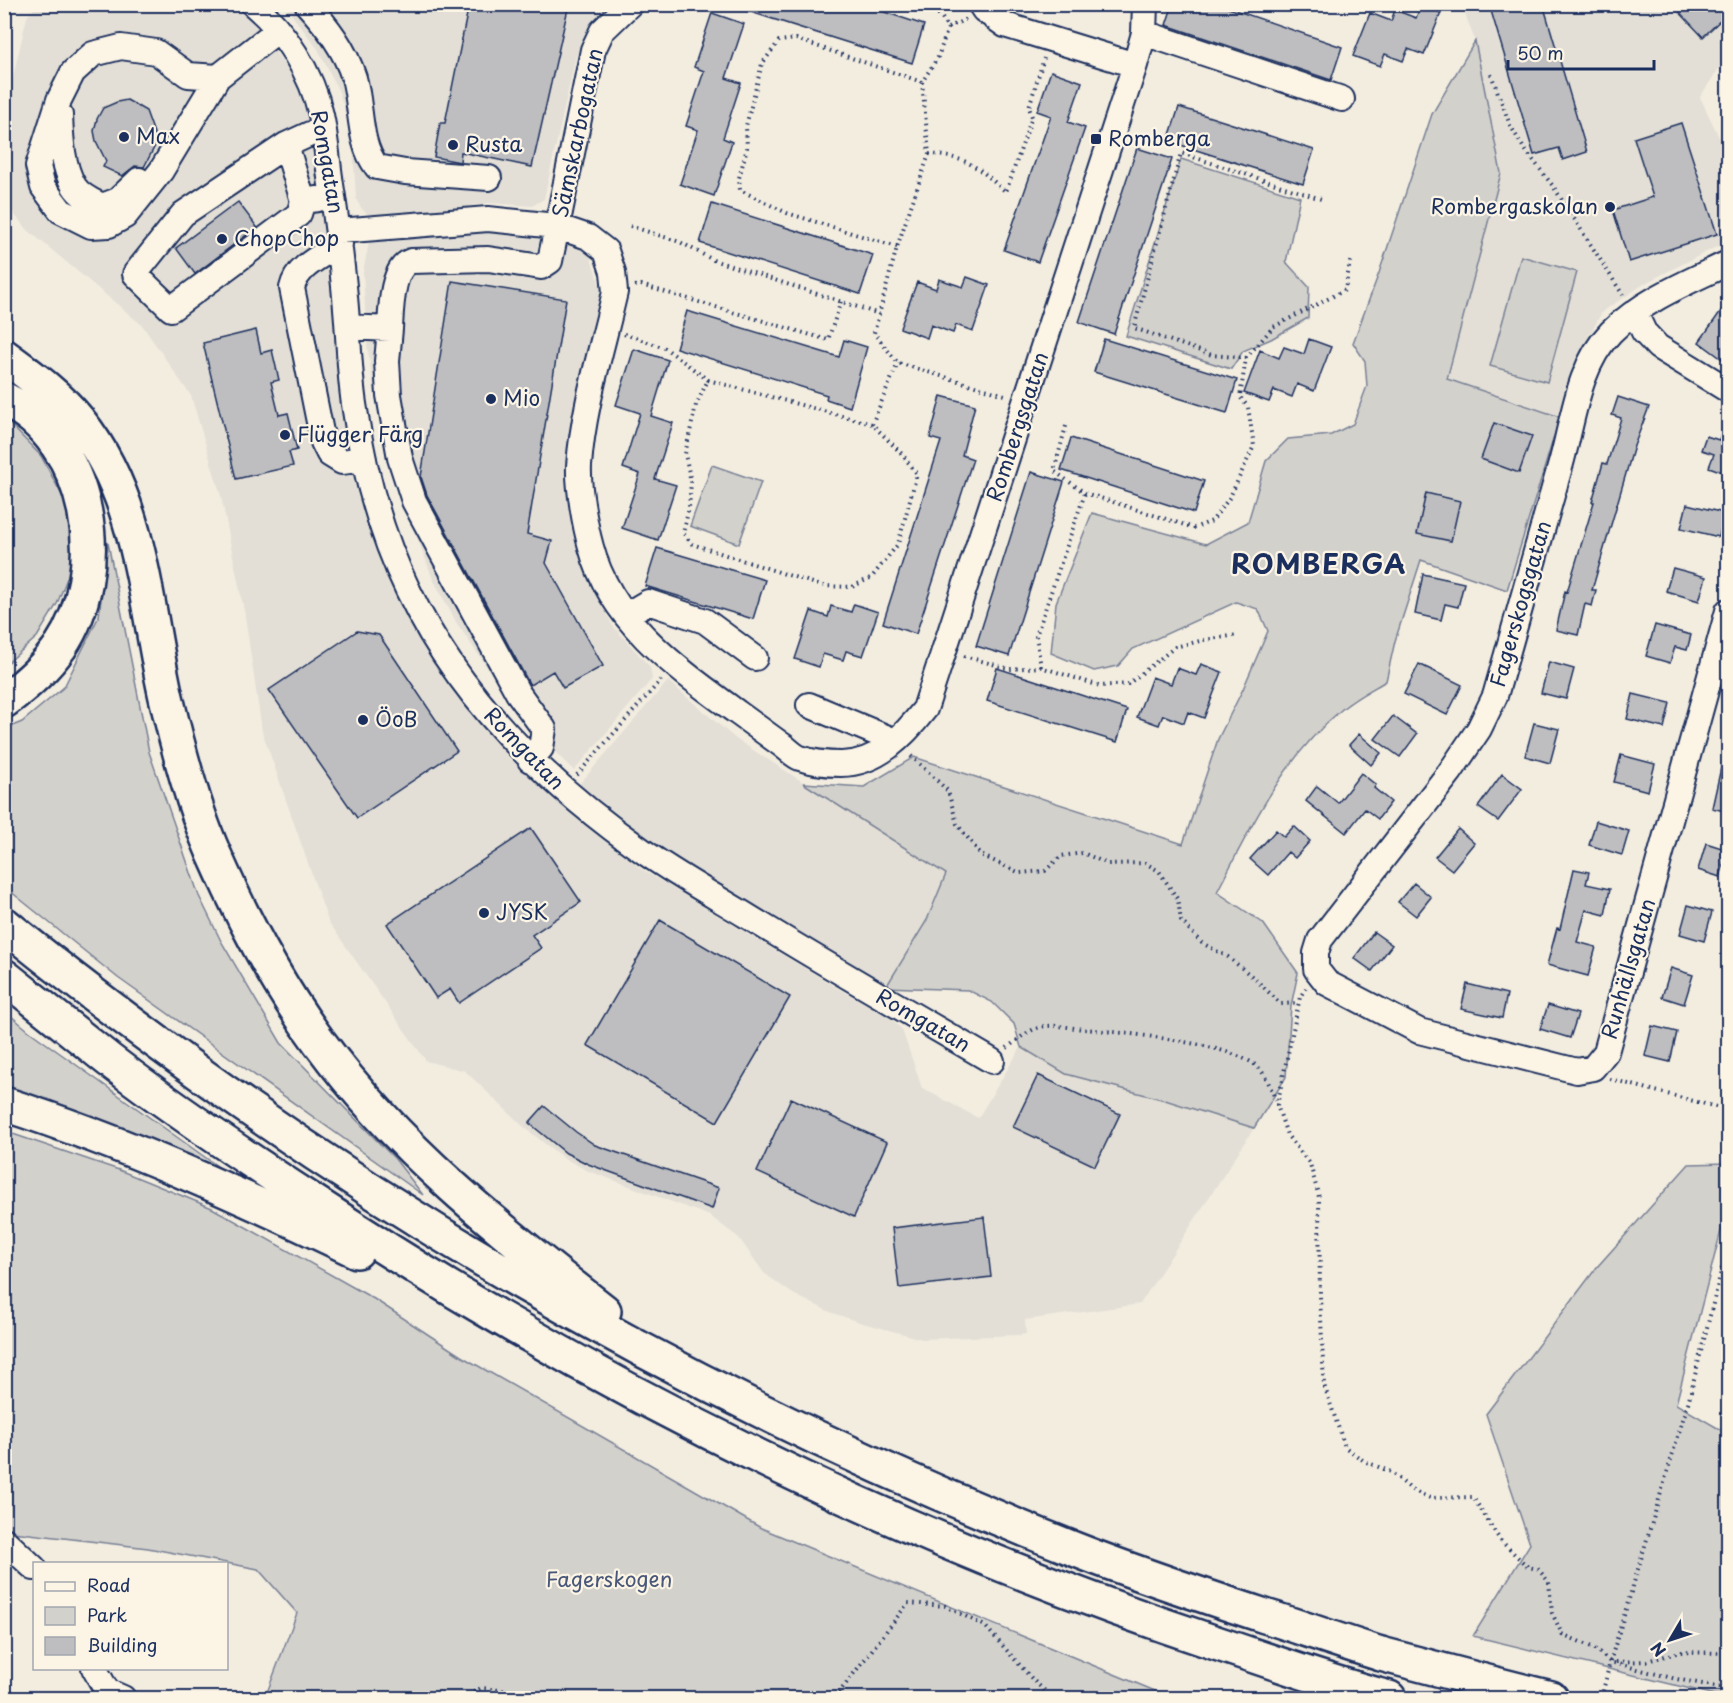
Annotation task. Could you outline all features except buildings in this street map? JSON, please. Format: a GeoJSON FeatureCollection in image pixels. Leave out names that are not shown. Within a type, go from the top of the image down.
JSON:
{"type":"FeatureCollection","features":[{"type":"Feature","properties":{"kind":"highway"},"geometry":{"type":"LineString","coordinates":[[8,360],[62,401],[95,444],[112,474],[129,520],[143,574],[166,697],[192,791],[212,851],[244,918],[280,984],[320,1044],[373,1107],[425,1162],[551,1270],[688,1375]]}},
{"type":"Feature","properties":{"kind":"highway"},"geometry":{"type":"LineString","coordinates":[[4,399],[36,422],[55,443],[69,465],[80,492],[89,543],[83,595],[74,620],[60,646],[24,687],[4,701]]}},
{"type":"Feature","properties":{"kind":"highway"},"geometry":{"type":"LineString","coordinates":[[4,924],[137,1028],[265,1121],[388,1202],[537,1292],[688,1375],[940,1494],[1077,1550],[1176,1586],[1377,1653],[1551,1698]]}},
{"type":"Feature","properties":{"kind":"highway"},"geometry":{"type":"LineString","coordinates":[[4,976],[110,1060],[243,1156],[387,1250],[518,1329],[667,1410],[814,1484],[925,1533],[1157,1623],[1389,1698]]}},
{"type":"Feature","properties":{"kind":"highway"},"geometry":{"type":"LineString","coordinates":[[4,1104],[64,1123],[217,1185],[518,1329]]}},
{"type":"Feature","properties":{"kind":"street"},"geometry":{"type":"LineString","coordinates":[[307,4],[336,40],[354,79],[369,153],[377,167],[405,172],[489,178]]}},
{"type":"Feature","properties":{"kind":"street","name":"Sämskarbogatan"},"geometry":{"type":"LineString","coordinates":[[630,4],[602,31],[593,50],[556,226],[588,237],[606,251],[613,272],[615,292],[585,424],[579,468],[583,508],[591,547],[606,585],[626,615],[651,645],[673,665],[800,758]]}},
{"type":"Feature","properties":{"kind":"street"},"geometry":{"type":"LineString","coordinates":[[980,4],[984,10],[1005,25],[1136,65]]}},
{"type":"Feature","properties":{"kind":"street","name":"Rombergsgatan"},"geometry":{"type":"LineString","coordinates":[[800,758],[840,764],[860,762],[881,753],[896,741],[910,729],[925,709],[1136,65],[1144,33],[1145,4]]}},
{"type":"Feature","properties":{"kind":"street"},"geometry":{"type":"LineString","coordinates":[[219,77],[188,75],[156,52],[121,47],[93,54],[73,72],[59,100],[38,166],[43,188],[61,211],[91,226],[109,225],[125,216],[161,171],[219,77],[266,13]]}},
{"type":"Feature","properties":{"kind":"street","name":"Romgatan"},"geometry":{"type":"LineString","coordinates":[[266,13],[300,64],[322,121],[339,238],[354,402],[364,459],[376,506],[390,549],[408,590],[433,635],[474,697],[530,760],[569,795],[650,856],[831,968],[992,1061]]}},
{"type":"Feature","properties":{"kind":"street"},"geometry":{"type":"LineString","coordinates":[[1144,33],[1342,99]]}},
{"type":"Feature","properties":{"kind":"street"},"geometry":{"type":"LineString","coordinates":[[286,145],[303,201],[299,214],[171,309],[135,274],[183,214],[286,145],[310,134],[322,121],[359,103]]}},
{"type":"Feature","properties":{"kind":"street"},"geometry":{"type":"LineString","coordinates":[[303,201],[333,197]]}},
{"type":"Feature","properties":{"kind":"street","name":"Romgatan"},"geometry":{"type":"LineString","coordinates":[[339,238],[488,219],[556,226]]}},
{"type":"Feature","properties":{"kind":"street"},"geometry":{"type":"LineString","coordinates":[[530,760],[541,748],[544,729],[518,693],[414,501],[400,458],[389,395],[387,362],[397,275],[405,263],[488,259],[540,267],[550,261],[556,226]]}},
{"type":"Feature","properties":{"kind":"street"},"geometry":{"type":"LineString","coordinates":[[339,238],[300,271],[294,278],[292,288],[324,442],[329,454],[342,462],[364,459]]}},
{"type":"Feature","properties":{"kind":"street","name":"Fagerskogsgatan"},"geometry":{"type":"LineString","coordinates":[[1316,969],[1316,953],[1320,940],[1450,772],[1479,729],[1498,685],[1569,438],[1585,371],[1595,352],[1611,332],[1635,313],[1662,295],[1728,263]]}},
{"type":"Feature","properties":{"kind":"street"},"geometry":{"type":"LineString","coordinates":[[1635,313],[1644,332],[1658,347],[1728,390]]}},
{"type":"Feature","properties":{"kind":"street"},"geometry":{"type":"LineString","coordinates":[[348,327],[390,329]]}},
{"type":"Feature","properties":{"kind":"street"},"geometry":{"type":"LineString","coordinates":[[626,615],[648,602],[705,621],[755,658]]}},
{"type":"Feature","properties":{"kind":"street","name":"Runhällsgatan"},"geometry":{"type":"LineString","coordinates":[[1593,1068],[1606,1052],[1728,611]]}},
{"type":"Feature","properties":{"kind":"street"},"geometry":{"type":"LineString","coordinates":[[809,705],[896,741]]}},
{"type":"Feature","properties":{"kind":"street"},"geometry":{"type":"LineString","coordinates":[[1316,969],[1328,983],[1419,1031],[1577,1071],[1593,1068]]}},
{"type":"Feature","properties":{"kind":"street"},"geometry":{"type":"LineString","coordinates":[[4,1540],[33,1567]]}},
{"type":"Feature","properties":{"kind":"street"},"geometry":{"type":"LineString","coordinates":[[95,1670],[107,1691],[123,1698]]}},
{"type":"Feature","properties":{"kind":"path"},"geometry":{"type":"LineString","coordinates":[[924,4],[941,16],[948,28],[938,57],[922,82],[929,154],[897,247],[874,333],[898,363],[1026,402]]}},
{"type":"Feature","properties":{"kind":"path"},"geometry":{"type":"LineString","coordinates":[[897,247],[787,213],[740,190],[739,178],[747,148],[746,126],[762,64],[779,40],[796,39],[922,82]]}},
{"type":"Feature","properties":{"kind":"path"},"geometry":{"type":"LineString","coordinates":[[929,154],[954,157],[974,165],[1006,192],[1028,134],[1032,117],[1029,107],[1050,39]]}},
{"type":"Feature","properties":{"kind":"path"},"geometry":{"type":"LineString","coordinates":[[1491,74],[1510,125],[1523,147],[1553,186],[1635,313]]}},
{"type":"Feature","properties":{"kind":"path"},"geometry":{"type":"LineString","coordinates":[[1246,358],[1212,355],[1134,328],[1181,153],[1324,200]]}},
{"type":"Feature","properties":{"kind":"path"},"geometry":{"type":"LineString","coordinates":[[630,226],[680,242],[713,261],[879,314]]}},
{"type":"Feature","properties":{"kind":"path"},"geometry":{"type":"LineString","coordinates":[[1066,426],[1054,471],[1085,493],[1194,528],[1212,521],[1230,497],[1254,446],[1248,407],[1240,397],[1246,358],[1272,327],[1345,290],[1352,257]]}},
{"type":"Feature","properties":{"kind":"path"},"geometry":{"type":"LineString","coordinates":[[615,292],[641,285],[828,340],[841,301]]}},
{"type":"Feature","properties":{"kind":"path"},"geometry":{"type":"LineString","coordinates":[[607,328],[665,348],[708,380],[872,424],[902,454],[917,474],[898,544],[872,578],[852,587],[822,586],[692,544],[683,533],[691,482],[685,454],[696,405],[708,380]]}},
{"type":"Feature","properties":{"kind":"path"},"geometry":{"type":"LineString","coordinates":[[872,424],[898,363]]}},
{"type":"Feature","properties":{"kind":"path"},"geometry":{"type":"LineString","coordinates":[[1041,667],[1036,636],[1085,493]]}},
{"type":"Feature","properties":{"kind":"path"},"geometry":{"type":"LineString","coordinates":[[945,650],[1010,669],[1041,667],[1100,686],[1128,684],[1175,647],[1238,635]]}},
{"type":"Feature","properties":{"kind":"path"},"geometry":{"type":"LineString","coordinates":[[572,776],[578,775],[673,665]]}},
{"type":"Feature","properties":{"kind":"path"},"geometry":{"type":"LineString","coordinates":[[896,741],[948,791],[957,824],[981,855],[1020,873],[1044,871],[1061,856],[1083,853],[1108,864],[1145,863],[1159,871],[1178,900],[1181,921],[1202,944],[1228,957],[1281,1004],[1299,1003]]}},
{"type":"Feature","properties":{"kind":"path"},"geometry":{"type":"LineString","coordinates":[[1277,1105],[1299,1003],[1316,969]]}},
{"type":"Feature","properties":{"kind":"path"},"geometry":{"type":"LineString","coordinates":[[992,1061],[1019,1038],[1045,1025],[1117,1032],[1226,1052],[1256,1065],[1267,1080],[1287,1135],[1310,1164],[1319,1197],[1324,1385],[1344,1447],[1364,1461],[1391,1472],[1412,1490],[1430,1498],[1473,1497],[1500,1540],[1528,1566],[1538,1569],[1549,1582],[1552,1613],[1562,1634],[1594,1648],[1610,1662],[1676,1679],[1719,1687],[1728,1685]]}},
{"type":"Feature","properties":{"kind":"path"},"geometry":{"type":"LineString","coordinates":[[1593,1068],[1612,1080],[1728,1110]]}},
{"type":"Feature","properties":{"kind":"path"},"geometry":{"type":"LineString","coordinates":[[1603,1691],[1688,1403],[1728,1244]]}},
{"type":"Feature","properties":{"kind":"path"},"geometry":{"type":"LineString","coordinates":[[835,1698],[908,1603],[945,1606],[985,1626],[1034,1681],[1053,1698]]}},
{"type":"Feature","properties":{"kind":"path"},"geometry":{"type":"LineString","coordinates":[[1610,1662],[1647,1661],[1680,1653],[1728,1653]]}},
{"type":"Feature","properties":{"kind":"path"},"geometry":{"type":"LineString","coordinates":[[464,1698],[481,1688],[575,1698]]}},
{"type":"Feature","properties":{"kind":"shaded area"},"geometry":{"type":"Polygon","coordinates":[[[37,5],[234,5],[255,25],[289,70],[300,90],[309,117],[327,234],[344,404],[354,473],[380,552],[465,703],[510,759],[641,869],[839,989],[890,1017],[902,1030],[922,1088],[978,1118],[1021,1047],[1066,1074],[1165,1100],[1254,1128],[1140,1304],[1025,1320],[1026,1334],[1017,1335],[922,1339],[859,1322],[830,1312],[793,1294],[764,1273],[739,1238],[710,1216],[586,1170],[562,1157],[525,1128],[465,1071],[426,1061],[328,921],[262,731],[245,616],[221,496],[191,396],[142,325],[29,231],[5,204],[5,111],[27,17],[37,5]]]}},
{"type":"Feature","properties":{"kind":"shaded area"},"geometry":{"type":"Polygon","coordinates":[[[284,5],[608,5],[592,24],[576,56],[544,199],[532,206],[490,203],[404,215],[370,216],[356,199],[353,149],[348,120],[339,92],[318,49],[284,5]]]}},
{"type":"Feature","properties":{"kind":"shaded area","name":"Rombergaskolan"},"geometry":{"type":"Polygon","coordinates":[[[1462,5],[1728,5],[1728,55],[1700,97],[1728,156],[1728,241],[1647,282],[1602,312],[1574,364],[1560,417],[1447,379],[1501,173],[1475,41],[1462,5]]]}},
{"type":"Feature","properties":{"kind":"shaded area"},"geometry":{"type":"Polygon","coordinates":[[[477,231],[520,233],[584,249],[589,253],[603,294],[574,415],[567,466],[570,508],[579,552],[591,584],[613,626],[650,667],[652,679],[574,771],[534,731],[497,682],[456,622],[433,579],[387,453],[375,398],[367,344],[363,272],[369,242],[477,231]]]}},
{"type":"Feature","properties":{"kind":"shaded area"},"geometry":{"type":"Polygon","coordinates":[[[668,681],[736,739],[946,874],[927,920],[886,987],[740,902],[622,824],[577,787],[668,681]]]}},
{"type":"Feature","properties":{"kind":"green space"},"geometry":{"type":"Polygon","coordinates":[[[1475,41],[1501,173],[1447,379],[1560,417],[1507,590],[1421,560],[1395,641],[1386,681],[1345,707],[1301,751],[1255,819],[1217,892],[1263,923],[1298,973],[1291,1006],[1286,1077],[1254,1128],[1165,1100],[1066,1074],[1021,1047],[1014,1024],[992,1002],[968,990],[886,987],[927,920],[946,874],[803,783],[864,787],[914,757],[1183,844],[1218,739],[1268,631],[1258,609],[1236,602],[1133,649],[1118,666],[1094,671],[1051,653],[1056,603],[1092,513],[1206,544],[1248,522],[1266,461],[1288,439],[1331,435],[1353,424],[1367,386],[1365,361],[1353,343],[1432,114],[1475,41]]]}},
{"type":"Feature","properties":{"kind":"green space"},"geometry":{"type":"Polygon","coordinates":[[[1181,159],[1300,197],[1286,262],[1309,287],[1308,318],[1271,339],[1243,351],[1231,369],[1126,336],[1181,159]]]}},
{"type":"Feature","properties":{"kind":"green space"},"geometry":{"type":"Polygon","coordinates":[[[1521,256],[1577,272],[1547,382],[1490,366],[1521,256]]]}},
{"type":"Feature","properties":{"kind":"green space"},"geometry":{"type":"Polygon","coordinates":[[[4,422],[10,424],[41,456],[64,499],[73,533],[71,568],[57,604],[37,637],[5,665],[4,422]]]}},
{"type":"Feature","properties":{"kind":"green space"},"geometry":{"type":"Polygon","coordinates":[[[712,465],[761,482],[739,544],[690,526],[712,465]]]}},
{"type":"Feature","properties":{"kind":"green space"},"geometry":{"type":"Polygon","coordinates":[[[108,543],[149,752],[199,896],[221,941],[281,1043],[395,1159],[423,1195],[118,978],[5,887],[5,729],[22,722],[64,687],[99,616],[108,543]]]}},
{"type":"Feature","properties":{"kind":"green space"},"geometry":{"type":"Polygon","coordinates":[[[4,1010],[29,1031],[234,1178],[120,1127],[5,1086],[4,1010]]]}},
{"type":"Feature","properties":{"kind":"green space","name":"Fagerskogen"},"geometry":{"type":"Polygon","coordinates":[[[4,1131],[119,1170],[212,1208],[374,1299],[461,1356],[761,1528],[1172,1698],[265,1698],[297,1613],[258,1569],[148,1548],[13,1532],[5,1525],[4,1131]]]}},
{"type":"Feature","properties":{"kind":"green space"},"geometry":{"type":"Polygon","coordinates":[[[1728,1163],[1728,1204],[1676,1404],[1728,1434],[1728,1698],[1473,1636],[1530,1544],[1486,1414],[1597,1267],[1689,1164],[1728,1163]]]}},
{"type":"Feature","properties":{"kind":"place","name":"Max"},"geometry":{"type":"Point","coordinates":[124,137]}},
{"type":"Feature","properties":{"kind":"place","name":"Romberga"},"geometry":{"type":"Point","coordinates":[1096,139]}},
{"type":"Feature","properties":{"kind":"place","name":"Rusta"},"geometry":{"type":"Point","coordinates":[453,145]}},
{"type":"Feature","properties":{"kind":"place","name":"Rombergaskolan"},"geometry":{"type":"Point","coordinates":[1610,207]}},
{"type":"Feature","properties":{"kind":"place","name":"ChopChop"},"geometry":{"type":"Point","coordinates":[222,239]}},
{"type":"Feature","properties":{"kind":"place","name":"Mio"},"geometry":{"type":"Point","coordinates":[491,399]}},
{"type":"Feature","properties":{"kind":"place","name":"Flügger Färg"},"geometry":{"type":"Point","coordinates":[285,435]}},
{"type":"Feature","properties":{"kind":"place","name":"ÖoB"},"geometry":{"type":"Point","coordinates":[363,720]}},
{"type":"Feature","properties":{"kind":"place","name":"JYSK"},"geometry":{"type":"Point","coordinates":[484,913]}},
{"type":"Feature","properties":{"kind":"district","name":"ROMBERGA"},"geometry":{"type":"Point","coordinates":[1319,565]}}]}
